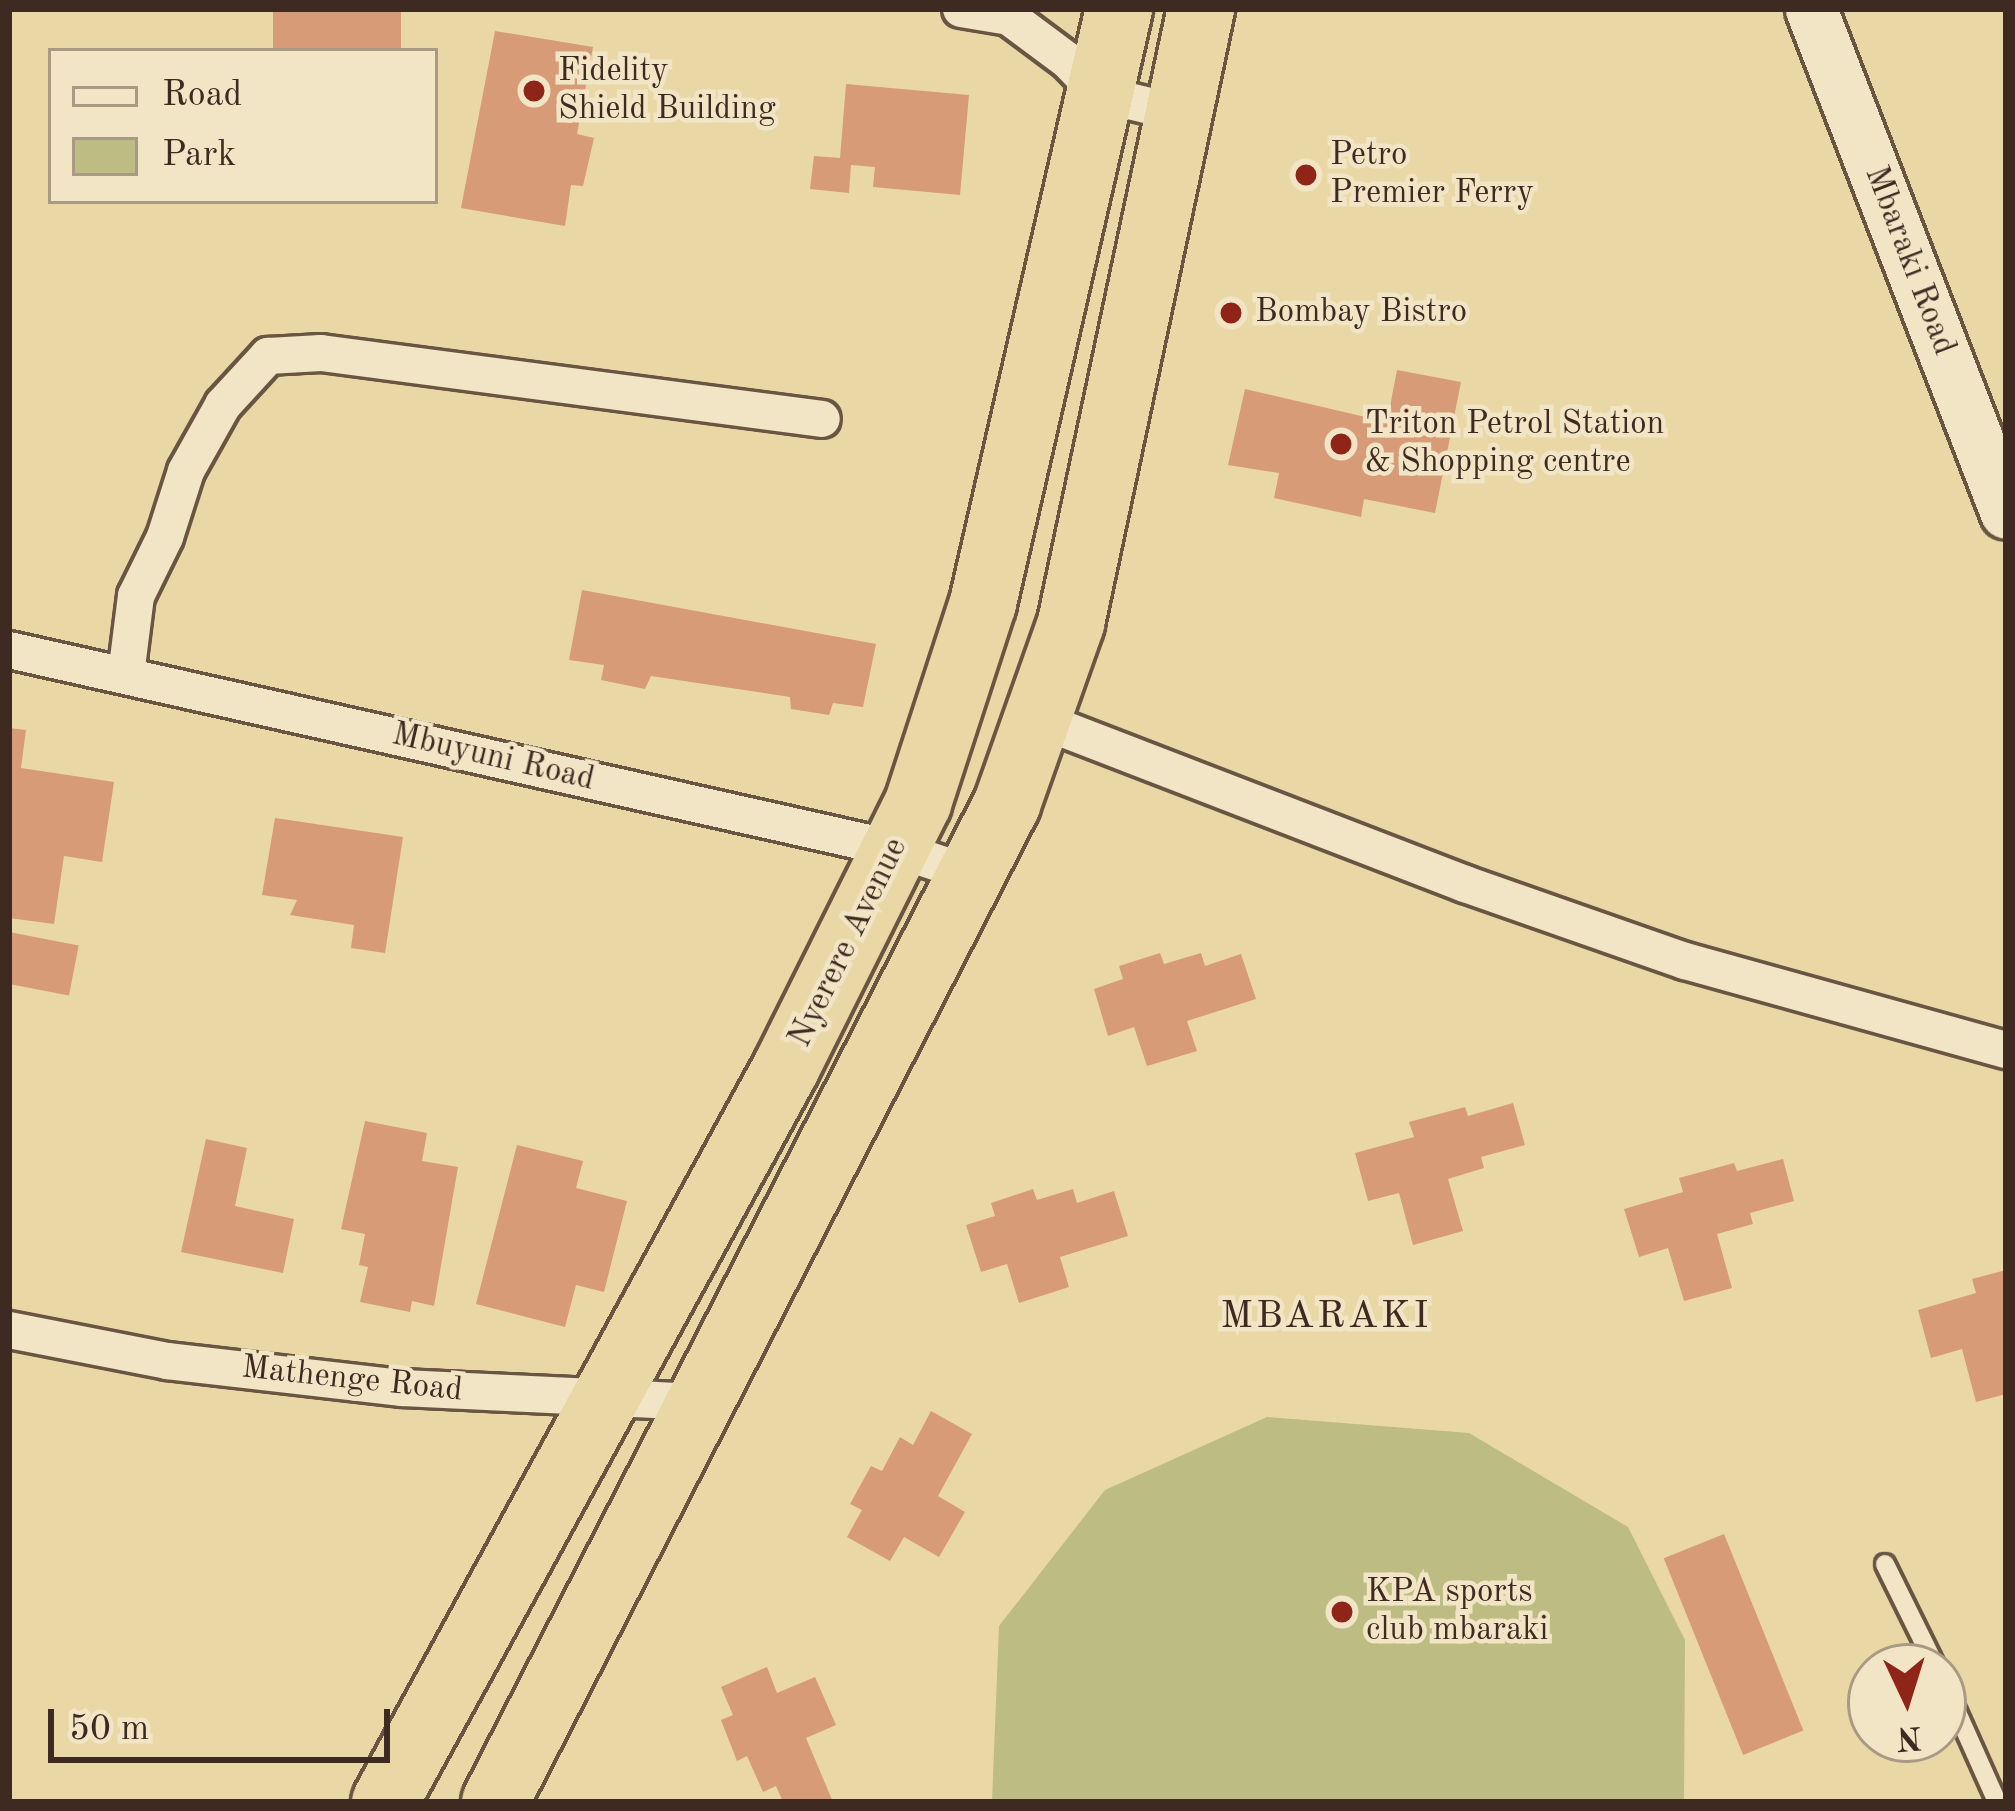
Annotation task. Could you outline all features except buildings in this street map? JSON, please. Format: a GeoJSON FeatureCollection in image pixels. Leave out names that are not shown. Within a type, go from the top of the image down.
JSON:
{"type":"FeatureCollection","features":[{"type":"Feature","properties":{"kind":"highway","name":"Nyerere Avenue"},"geometry":{"type":"LineString","coordinates":[[385,1802],[786,1068],[896,849],[940,743],[982,603],[1119,9]]}},
{"type":"Feature","properties":{"kind":"highway"},"geometry":{"type":"LineString","coordinates":[[495,1802],[974,875],[1040,720],[1071,623],[1201,9]]}},
{"type":"Feature","properties":{"kind":"highway"},"geometry":{"type":"LineString","coordinates":[[982,603],[1071,623]]}},
{"type":"Feature","properties":{"kind":"highway"},"geometry":{"type":"LineString","coordinates":[[437,1802],[548,1504]]}},
{"type":"Feature","properties":{"kind":"main road","name":"Mbaraki Road"},"geometry":{"type":"LineString","coordinates":[[1811,9],[2006,513]]}},
{"type":"Feature","properties":{"kind":"street"},"geometry":{"type":"LineString","coordinates":[[961,9],[1022,13],[1100,94],[1179,113]]}},
{"type":"Feature","properties":{"kind":"street"},"geometry":{"type":"LineString","coordinates":[[126,675],[136,596],[165,537],[186,471],[223,405],[268,356],[321,352],[822,419]]}},
{"type":"Feature","properties":{"kind":"street","name":"Mbuyuni Road"},"geometry":{"type":"LineString","coordinates":[[9,650],[896,849],[974,875]]}},
{"type":"Feature","properties":{"kind":"street"},"geometry":{"type":"LineString","coordinates":[[1040,720],[1465,884],[1685,961],[2006,1050]]}},
{"type":"Feature","properties":{"kind":"street","name":"Mathenge Road"},"geometry":{"type":"LineString","coordinates":[[9,1330],[167,1361],[379,1386],[698,1402]]}},
{"type":"Feature","properties":{"kind":"lane"},"geometry":{"type":"LineString","coordinates":[[1885,1564],[1924,1643]]}},
{"type":"Feature","properties":{"kind":"lane"},"geometry":{"type":"LineString","coordinates":[[1967,1735],[1997,1802]]}},
{"type":"Feature","properties":{"kind":"green space","name":"KPA sports club mbaraki"},"geometry":{"type":"Polygon","coordinates":[[[1267,1417],[1469,1433],[1628,1527],[1685,1640],[1684,1802],[992,1802],[999,1626],[1105,1490],[1267,1417]]]}},
{"type":"Feature","properties":{"kind":"place","name":"Fidelity Shield Building"},"geometry":{"type":"Point","coordinates":[534,91]}},
{"type":"Feature","properties":{"kind":"place","name":"Petro Premier Ferry"},"geometry":{"type":"Point","coordinates":[1306,175]}},
{"type":"Feature","properties":{"kind":"place","name":"Bombay Bistro"},"geometry":{"type":"Point","coordinates":[1231,313]}},
{"type":"Feature","properties":{"kind":"place","name":"Triton Petrol Station & Shopping centre"},"geometry":{"type":"Point","coordinates":[1341,444]}},
{"type":"Feature","properties":{"kind":"place","name":"KPA sports club mbaraki"},"geometry":{"type":"Point","coordinates":[1342,1612]}},
{"type":"Feature","properties":{"kind":"district","name":"MBARAKI"},"geometry":{"type":"Point","coordinates":[1326,1317]}}]}
